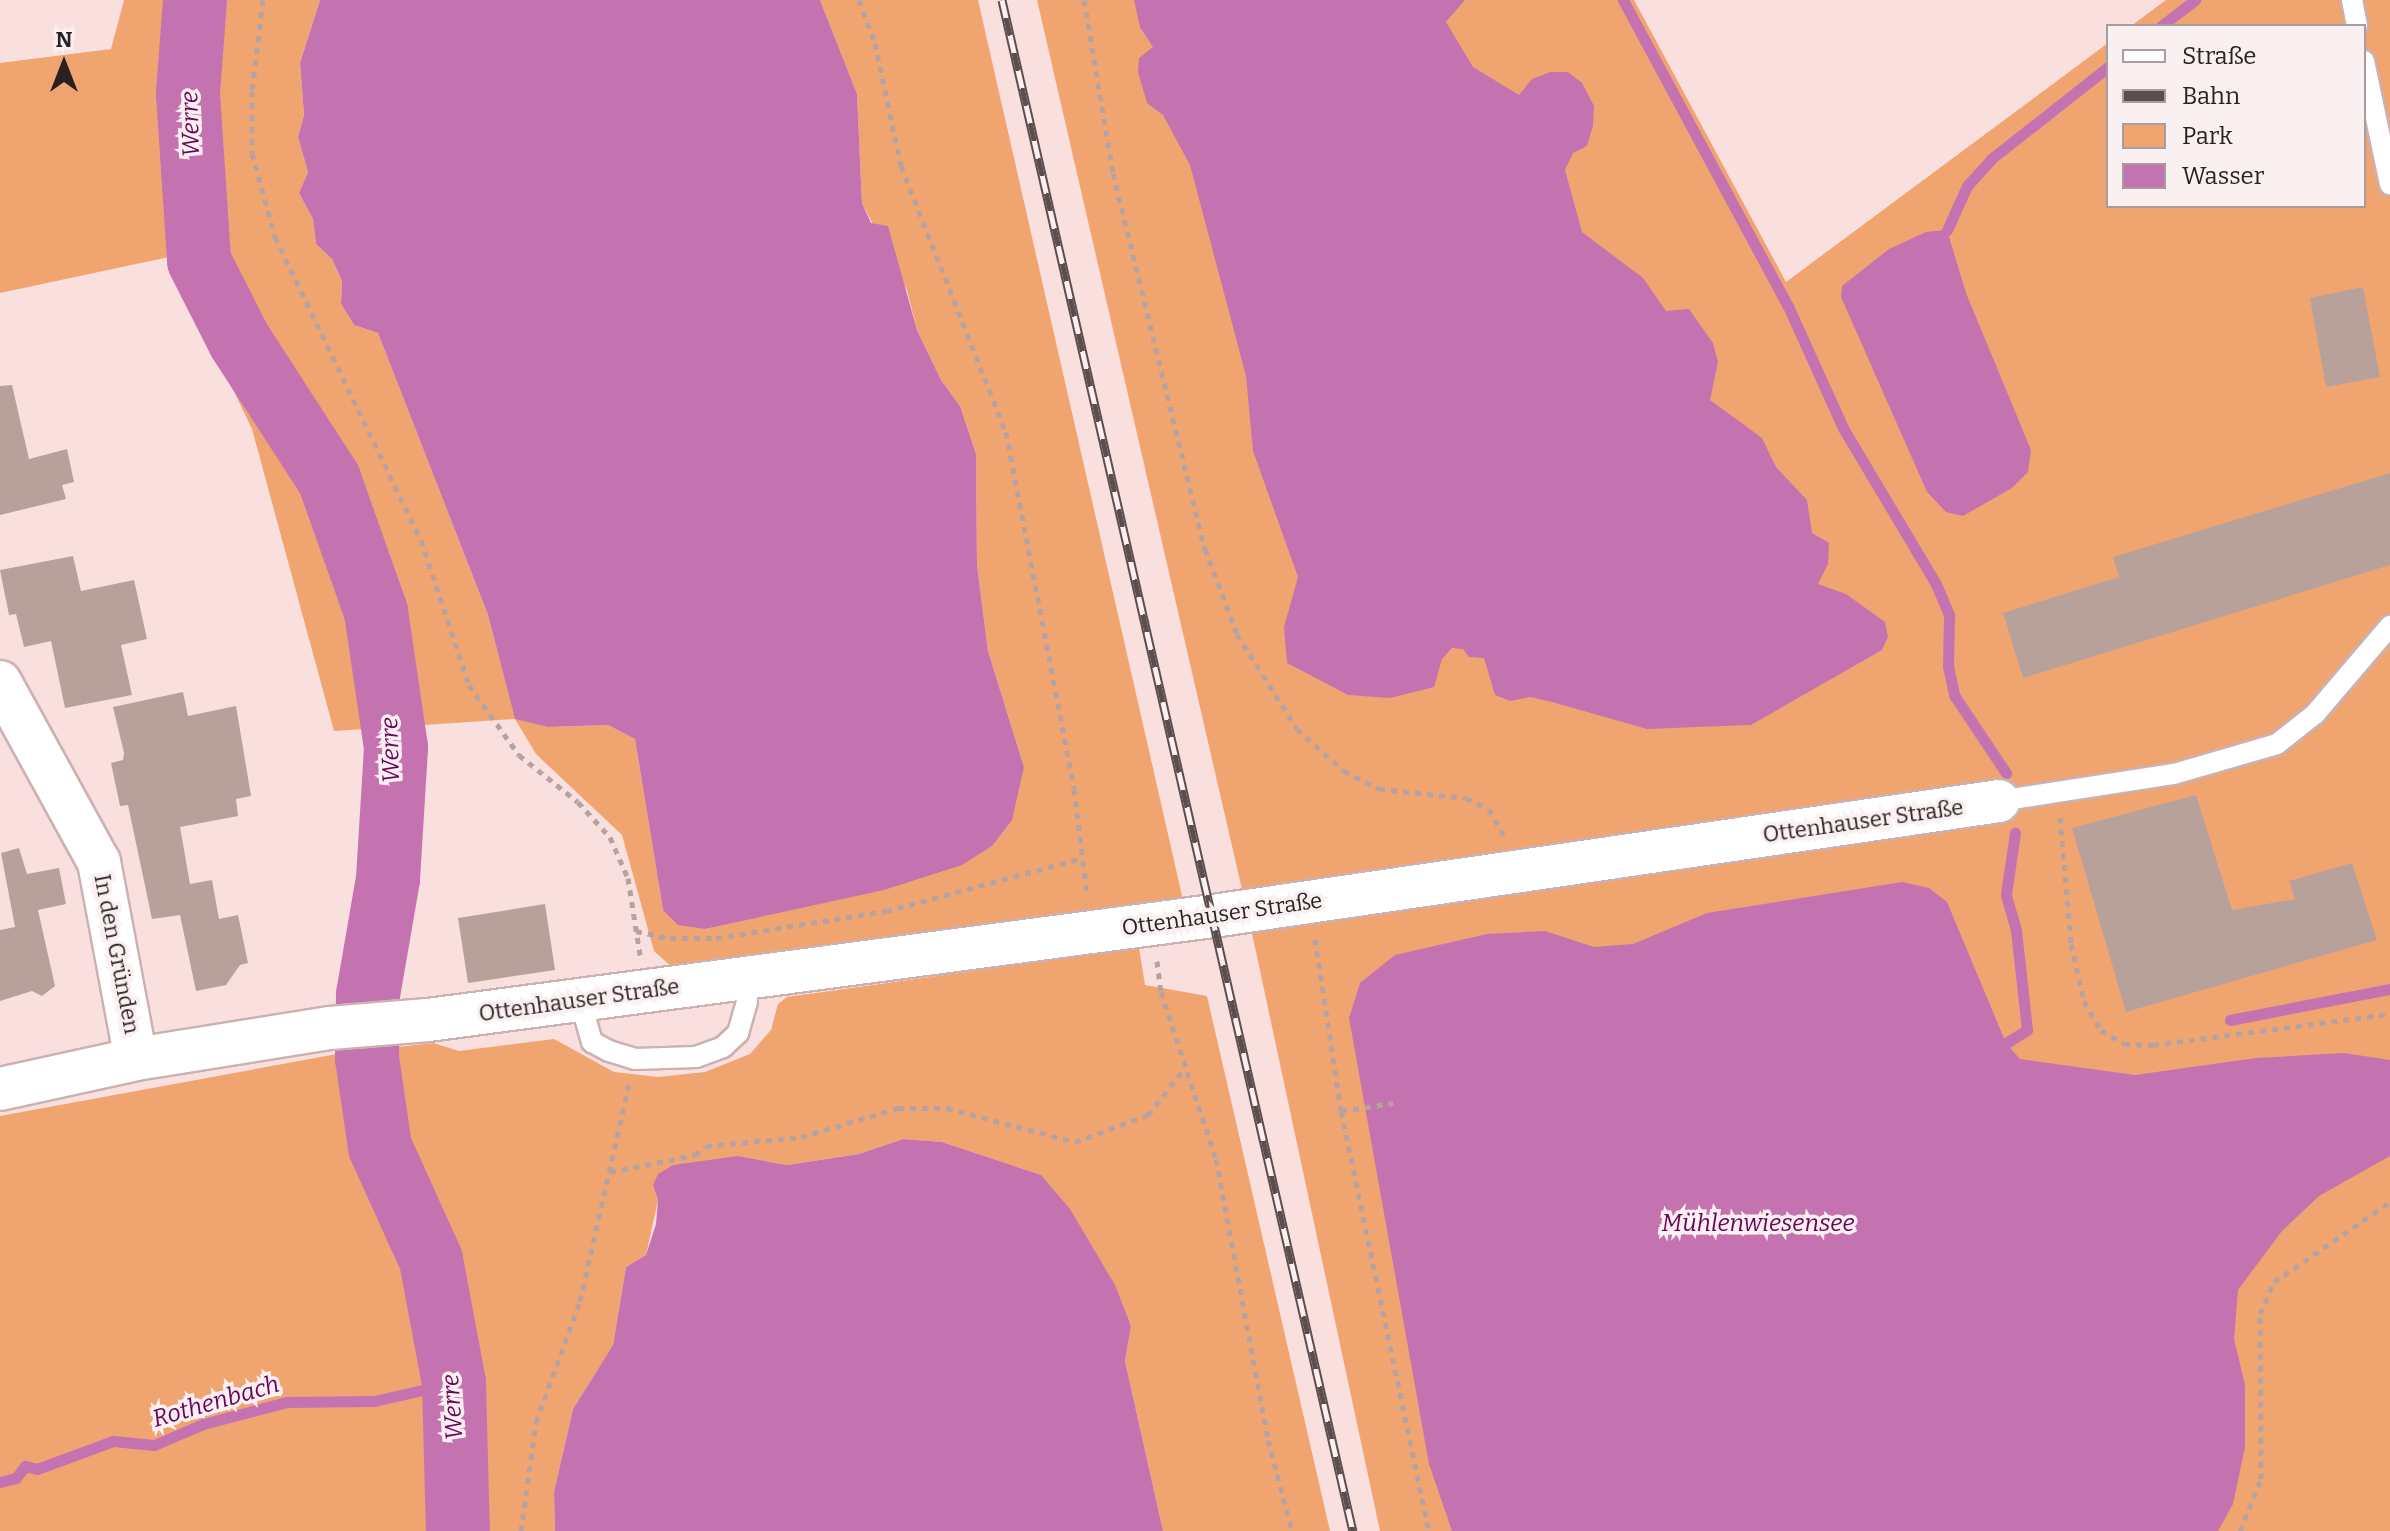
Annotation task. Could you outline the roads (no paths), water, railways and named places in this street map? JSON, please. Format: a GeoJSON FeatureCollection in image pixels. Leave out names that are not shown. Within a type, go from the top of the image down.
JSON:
{"type":"FeatureCollection","features":[{"type":"Feature","properties":{"kind":"street","name":"In den Gründen"},"geometry":{"type":"LineString","coordinates":[[0,682],[99,862],[136,1059]]}},
{"type":"Feature","properties":{"kind":"street","name":"Ottenhauser Straße"},"geometry":{"type":"LineString","coordinates":[[0,1089],[136,1059],[330,1028],[428,1020],[1153,924],[1999,801]]}},
{"type":"Feature","properties":{"kind":"lane"},"geometry":{"type":"LineString","coordinates":[[2352,0],[2357,24]]}},
{"type":"Feature","properties":{"kind":"lane"},"geometry":{"type":"LineString","coordinates":[[2366,70],[2390,184]]}},
{"type":"Feature","properties":{"kind":"lane","name":"Ottenhauser Straße"},"geometry":{"type":"LineString","coordinates":[[1999,801],[2174,774],[2277,744],[2315,714],[2390,626]]}},
{"type":"Feature","properties":{"kind":"lane"},"geometry":{"type":"LineString","coordinates":[[580,1000],[592,1042],[635,1059],[696,1057],[723,1047],[745,1020],[743,978]]}},
{"type":"Feature","properties":{"kind":"water"},"geometry":{"type":"Polygon","coordinates":[[[320,0],[820,0],[857,94],[862,203],[871,223],[888,226],[917,330],[941,380],[960,406],[976,454],[977,565],[988,651],[1024,767],[1012,820],[992,846],[962,865],[884,890],[705,929],[678,925],[663,910],[635,739],[608,725],[548,727],[515,719],[488,615],[378,333],[354,325],[341,304],[342,281],[332,259],[316,244],[313,219],[299,193],[308,172],[298,137],[304,115],[300,63],[320,0]]]}},
{"type":"Feature","properties":{"kind":"water"},"geometry":{"type":"Polygon","coordinates":[[[1134,0],[1465,0],[1446,22],[1473,67],[1519,95],[1532,79],[1550,72],[1568,72],[1582,83],[1594,106],[1593,126],[1587,146],[1573,153],[1565,170],[1582,232],[1643,278],[1666,311],[1689,309],[1713,343],[1718,362],[1710,400],[1762,438],[1776,467],[1807,500],[1812,533],[1829,543],[1828,564],[1818,584],[1846,594],[1885,622],[1888,637],[1882,650],[1751,725],[1647,729],[1530,697],[1510,701],[1495,695],[1484,658],[1469,657],[1463,649],[1452,648],[1442,659],[1434,687],[1390,698],[1348,695],[1287,663],[1284,627],[1298,577],[1253,451],[1246,376],[1190,165],[1163,115],[1147,103],[1138,72],[1139,58],[1153,47],[1140,27],[1134,0]]]}},
{"type":"Feature","properties":{"kind":"water"},"geometry":{"type":"Polygon","coordinates":[[[1947,230],[1966,293],[2031,450],[2028,472],[2012,488],[1963,516],[1946,512],[1927,492],[1841,297],[1842,286],[1889,249],[1926,232],[1947,230]]]}},
{"type":"Feature","properties":{"kind":"water","name":"Mühlenwiesensee"},"geometry":{"type":"Polygon","coordinates":[[[1902,882],[1929,888],[1947,902],[2006,1043],[2020,1059],[2135,1075],[2256,1058],[2344,1053],[2390,1060],[2390,1156],[2319,1196],[2282,1231],[2238,1290],[2234,1339],[2245,1385],[2245,1447],[2233,1504],[2218,1531],[1452,1531],[1429,1464],[1349,1018],[1360,983],[1395,955],[1487,934],[1545,931],[1594,947],[1633,944],[1707,913],[1902,882]]]}},
{"type":"Feature","properties":{"kind":"water"},"geometry":{"type":"Polygon","coordinates":[[[903,1139],[942,1142],[1041,1175],[1070,1209],[1115,1285],[1131,1326],[1125,1361],[1163,1531],[555,1531],[554,1492],[573,1409],[613,1345],[626,1267],[646,1255],[656,1224],[658,1200],[653,1185],[658,1174],[673,1165],[738,1156],[787,1165],[859,1154],[903,1139]]]}},
{"type":"Feature","properties":{"kind":"waterway","name":"Werre"},"geometry":{"type":"LineString","coordinates":[[195,0],[188,94],[199,261],[239,340],[329,479],[376,612],[396,748],[388,879],[368,995],[367,1058],[380,1147],[431,1260],[454,1383],[458,1531]]}},
{"type":"Feature","properties":{"kind":"waterway"},"geometry":{"type":"LineString","coordinates":[[1623,0],[1788,306],[1843,428],[1936,584],[1949,615],[1948,666],[1954,695],[2006,773]]}},
{"type":"Feature","properties":{"kind":"waterway"},"geometry":{"type":"LineString","coordinates":[[2164,24],[2195,0]]}},
{"type":"Feature","properties":{"kind":"waterway"},"geometry":{"type":"LineString","coordinates":[[1947,230],[1967,186],[1991,159],[2106,69]]}},
{"type":"Feature","properties":{"kind":"waterway"},"geometry":{"type":"LineString","coordinates":[[2006,1043],[2027,1030],[2016,930],[2006,894],[2015,833]]}},
{"type":"Feature","properties":{"kind":"waterway"},"geometry":{"type":"LineString","coordinates":[[2230,1020],[2390,989]]}},
{"type":"Feature","properties":{"kind":"waterway","name":"Rothenbach"},"geometry":{"type":"LineString","coordinates":[[0,1482],[16,1478],[25,1466],[37,1469],[113,1441],[154,1445],[203,1424],[287,1402],[374,1401],[454,1383]]}},
{"type":"Feature","properties":{"kind":"railway"},"geometry":{"type":"LineString","coordinates":[[1002,0],[1353,1531]]}}]}
